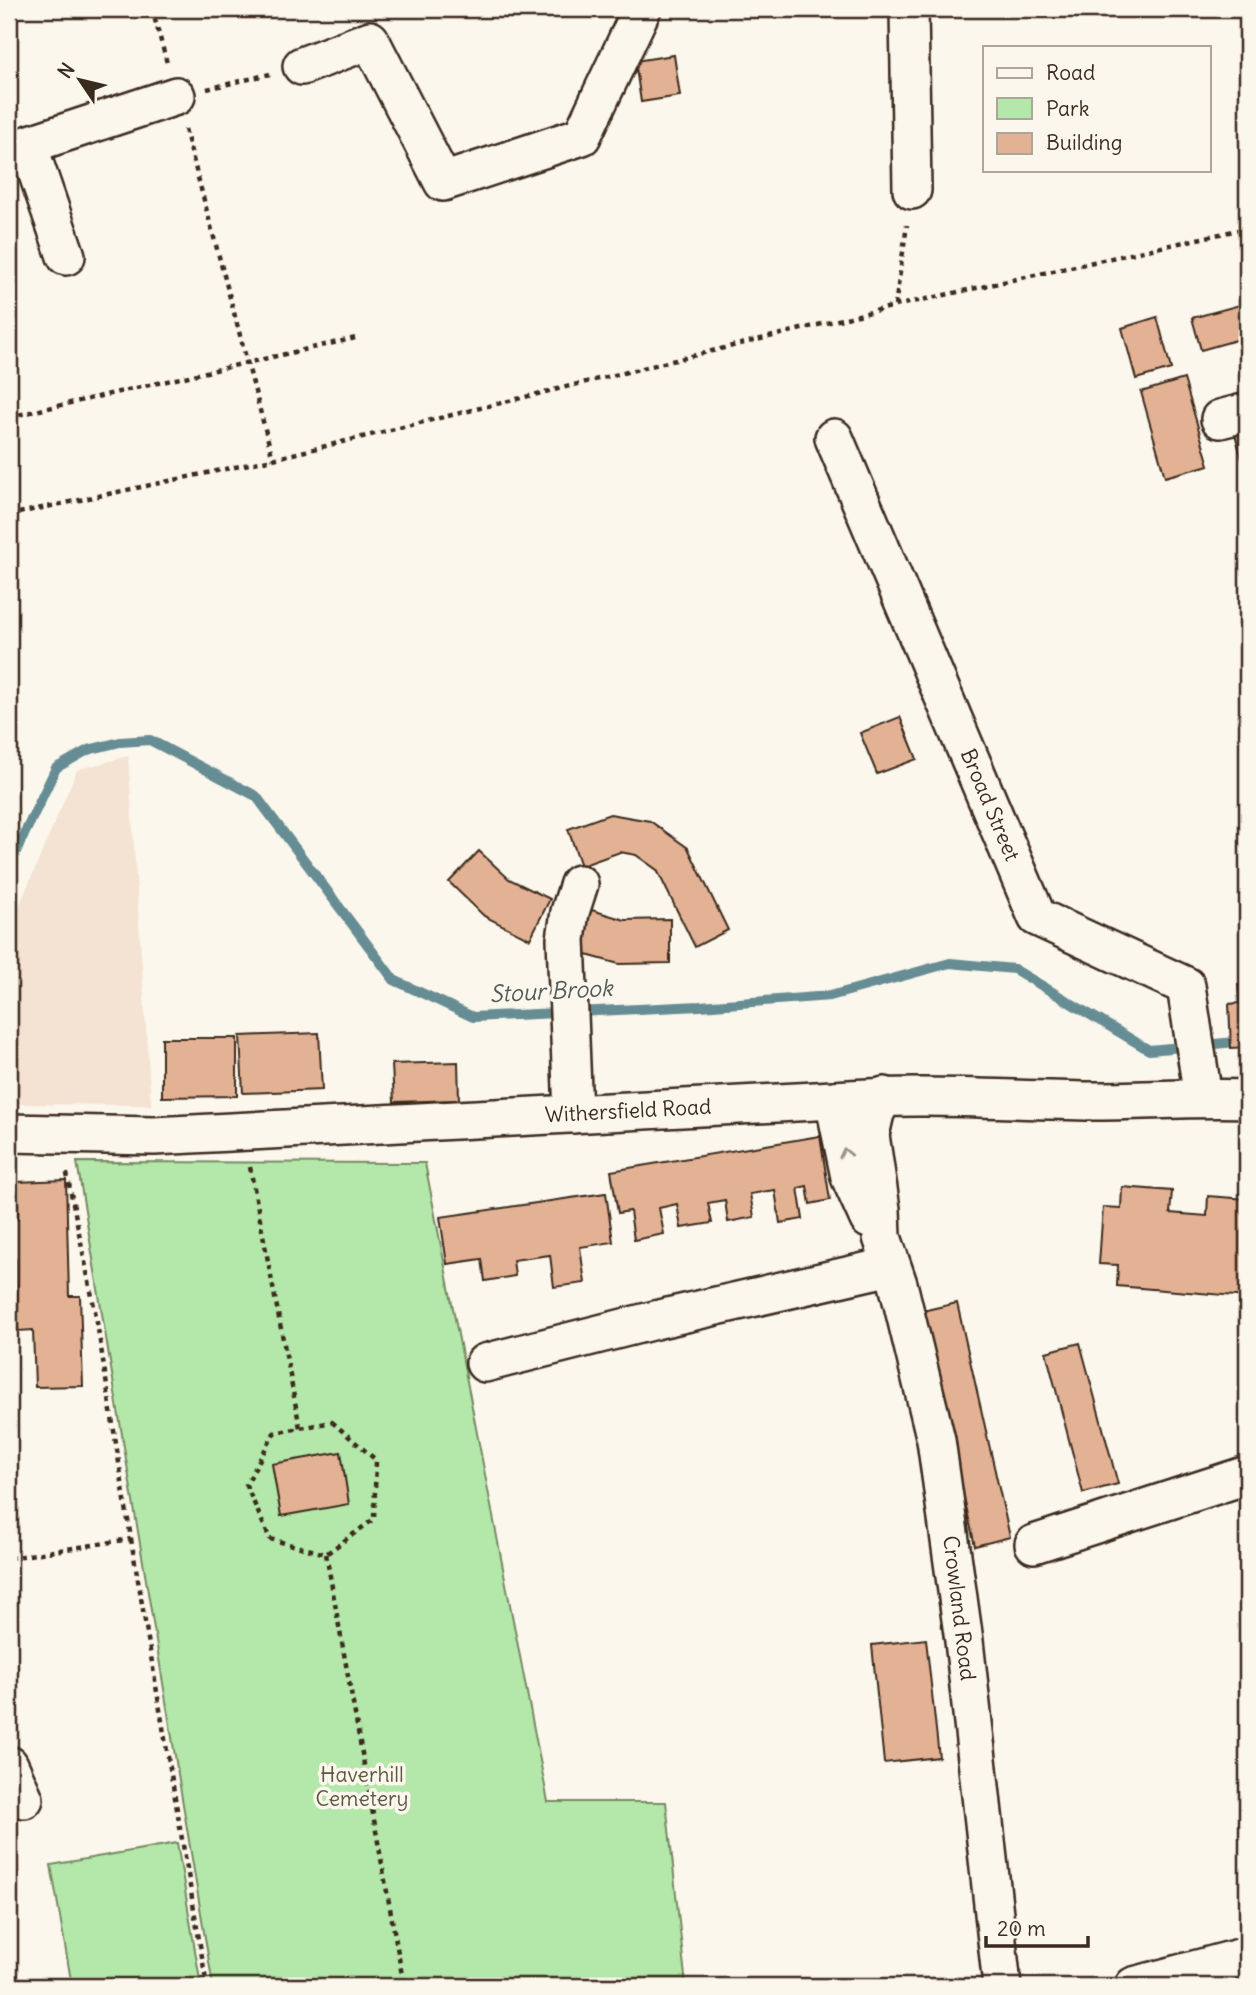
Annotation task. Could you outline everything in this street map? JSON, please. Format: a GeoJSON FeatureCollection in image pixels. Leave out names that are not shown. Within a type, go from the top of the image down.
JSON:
{"type":"FeatureCollection","features":[{"type":"Feature","properties":{"kind":"street"},"geometry":{"type":"LineString","coordinates":[[302,66],[370,40],[443,182],[582,136],[642,9]]}},
{"type":"Feature","properties":{"kind":"street"},"geometry":{"type":"LineString","coordinates":[[909,9],[912,190]]}},
{"type":"Feature","properties":{"kind":"street"},"geometry":{"type":"LineString","coordinates":[[66,256],[18,148],[176,96]]}},
{"type":"Feature","properties":{"kind":"street","name":"Broad Street"},"geometry":{"type":"LineString","coordinates":[[834,438],[1037,917],[1186,986],[1203,1097]]}},
{"type":"Feature","properties":{"kind":"street"},"geometry":{"type":"LineString","coordinates":[[573,1114],[567,958],[568,925],[579,884]]}},
{"type":"Feature","properties":{"kind":"street","name":"Withersfield Road"},"geometry":{"type":"LineString","coordinates":[[9,1133],[154,1136],[834,1101],[884,1096],[1093,1101],[1203,1097],[1247,1099]]}},
{"type":"Feature","properties":{"kind":"street","name":"Crowland Road"},"geometry":{"type":"LineString","coordinates":[[884,1096],[875,1113],[870,1135],[887,1252]]}},
{"type":"Feature","properties":{"kind":"street","name":"Crowland Road"},"geometry":{"type":"LineString","coordinates":[[834,1101],[850,1177],[887,1252],[898,1284],[936,1440],[964,1641],[1002,1986]]}},
{"type":"Feature","properties":{"kind":"street"},"geometry":{"type":"LineString","coordinates":[[485,1363],[655,1320],[887,1252]]}},
{"type":"Feature","properties":{"kind":"street"},"geometry":{"type":"LineString","coordinates":[[1034,1544],[1247,1475]]}},
{"type":"Feature","properties":{"kind":"street"},"geometry":{"type":"LineString","coordinates":[[9,1765],[24,1799]]}},
{"type":"Feature","properties":{"kind":"street"},"geometry":{"type":"LineString","coordinates":[[1134,1986],[1247,1956]]}},
{"type":"Feature","properties":{"kind":"path"},"geometry":{"type":"LineString","coordinates":[[152,9],[273,459]]}},
{"type":"Feature","properties":{"kind":"path"},"geometry":{"type":"LineString","coordinates":[[176,96],[302,66]]}},
{"type":"Feature","properties":{"kind":"path"},"geometry":{"type":"LineString","coordinates":[[895,306],[912,190]]}},
{"type":"Feature","properties":{"kind":"path"},"geometry":{"type":"LineString","coordinates":[[9,515],[273,459],[895,306],[1247,228]]}},
{"type":"Feature","properties":{"kind":"path"},"geometry":{"type":"LineString","coordinates":[[9,417],[360,337]]}},
{"type":"Feature","properties":{"kind":"path"},"geometry":{"type":"LineString","coordinates":[[243,1132],[300,1427]]}},
{"type":"Feature","properties":{"kind":"path"},"geometry":{"type":"LineString","coordinates":[[66,1170],[96,1316],[207,1986]]}},
{"type":"Feature","properties":{"kind":"path"},"geometry":{"type":"LineString","coordinates":[[332,1422],[376,1460],[373,1519],[326,1554],[270,1539],[246,1485],[274,1433],[332,1422]]}},
{"type":"Feature","properties":{"kind":"path"},"geometry":{"type":"LineString","coordinates":[[9,1558],[131,1539]]}},
{"type":"Feature","properties":{"kind":"path"},"geometry":{"type":"LineString","coordinates":[[326,1554],[404,1986]]}},
{"type":"Feature","properties":{"kind":"shaded area"},"geometry":{"type":"Polygon","coordinates":[[[128,756],[151,1105],[9,1104],[9,930],[77,770],[128,756]]]}},
{"type":"Feature","properties":{"kind":"green space","name":"Haverhill Cemetery"},"geometry":{"type":"Polygon","coordinates":[[[77,1162],[425,1163],[548,1802],[666,1802],[686,1986],[213,1986],[77,1162]]]}},
{"type":"Feature","properties":{"kind":"green space"},"geometry":{"type":"Polygon","coordinates":[[[177,1843],[201,1986],[72,1986],[51,1865],[177,1843]]]}},
{"type":"Feature","properties":{"kind":"building"},"geometry":{"type":"Polygon","coordinates":[[[674,55],[680,96],[641,102],[635,61],[674,55]]]}},
{"type":"Feature","properties":{"kind":"building"},"geometry":{"type":"Polygon","coordinates":[[[1247,303],[1247,337],[1201,350],[1192,318],[1247,303]]]}},
{"type":"Feature","properties":{"kind":"building"},"geometry":{"type":"Polygon","coordinates":[[[1157,317],[1171,369],[1136,379],[1122,328],[1157,317]]]}},
{"type":"Feature","properties":{"kind":"building"},"geometry":{"type":"Polygon","coordinates":[[[1184,379],[1209,465],[1165,477],[1141,392],[1184,379]]]}},
{"type":"Feature","properties":{"kind":"building"},"geometry":{"type":"Polygon","coordinates":[[[1247,430],[1247,466],[1244,467],[1235,434],[1247,430]]]}},
{"type":"Feature","properties":{"kind":"building"},"geometry":{"type":"Polygon","coordinates":[[[900,717],[917,759],[877,774],[860,733],[900,717]]]}},
{"type":"Feature","properties":{"kind":"building"},"geometry":{"type":"Polygon","coordinates":[[[610,814],[650,821],[688,848],[728,930],[695,947],[657,870],[636,855],[620,852],[581,866],[568,829],[610,814]]]}},
{"type":"Feature","properties":{"kind":"building"},"geometry":{"type":"Polygon","coordinates":[[[479,851],[509,879],[550,899],[530,939],[484,916],[449,882],[479,851]]]}},
{"type":"Feature","properties":{"kind":"building"},"geometry":{"type":"Polygon","coordinates":[[[585,908],[625,920],[670,919],[670,963],[619,964],[572,951],[585,908]]]}},
{"type":"Feature","properties":{"kind":"building"},"geometry":{"type":"Polygon","coordinates":[[[1247,984],[1247,1047],[1231,1048],[1229,1004],[1239,1003],[1238,985],[1247,984]]]}},
{"type":"Feature","properties":{"kind":"building"},"geometry":{"type":"Polygon","coordinates":[[[319,1033],[322,1090],[243,1093],[240,1036],[319,1033]]]}},
{"type":"Feature","properties":{"kind":"building"},"geometry":{"type":"Polygon","coordinates":[[[162,1038],[237,1038],[237,1096],[162,1097],[162,1038]]]}},
{"type":"Feature","properties":{"kind":"building"},"geometry":{"type":"Polygon","coordinates":[[[458,1062],[459,1100],[394,1102],[392,1064],[458,1062]]]}},
{"type":"Feature","properties":{"kind":"building"},"geometry":{"type":"Polygon","coordinates":[[[820,1136],[830,1200],[810,1204],[807,1186],[798,1188],[803,1219],[780,1223],[775,1190],[750,1194],[754,1217],[728,1222],[725,1200],[708,1203],[712,1223],[681,1228],[677,1204],[659,1208],[664,1234],[634,1240],[630,1211],[618,1213],[611,1171],[820,1136]]]}},
{"type":"Feature","properties":{"kind":"building"},"geometry":{"type":"Polygon","coordinates":[[[66,1180],[69,1296],[80,1296],[83,1386],[35,1387],[33,1330],[18,1331],[16,1259],[9,1259],[9,1219],[18,1219],[17,1182],[66,1180]]]}},
{"type":"Feature","properties":{"kind":"building"},"geometry":{"type":"Polygon","coordinates":[[[1122,1187],[1172,1191],[1170,1213],[1207,1216],[1208,1196],[1247,1199],[1247,1297],[1117,1286],[1118,1265],[1099,1264],[1103,1207],[1121,1208],[1122,1187]]]}},
{"type":"Feature","properties":{"kind":"building"},"geometry":{"type":"Polygon","coordinates":[[[606,1193],[613,1242],[580,1247],[585,1283],[554,1287],[550,1255],[513,1260],[515,1276],[485,1281],[482,1259],[447,1264],[440,1217],[606,1193]]]}},
{"type":"Feature","properties":{"kind":"building"},"geometry":{"type":"Polygon","coordinates":[[[957,1303],[1010,1537],[975,1546],[922,1311],[957,1303]]]}},
{"type":"Feature","properties":{"kind":"building"},"geometry":{"type":"Polygon","coordinates":[[[1080,1343],[1118,1484],[1083,1493],[1046,1352],[1080,1343]]]}},
{"type":"Feature","properties":{"kind":"building"},"geometry":{"type":"Polygon","coordinates":[[[341,1452],[349,1504],[281,1516],[272,1464],[341,1452]]]}},
{"type":"Feature","properties":{"kind":"building"},"geometry":{"type":"Polygon","coordinates":[[[926,1639],[939,1757],[884,1763],[872,1645],[926,1639]]]}},
{"type":"Feature","properties":{"kind":"waterway","name":"Stour Brook"},"geometry":{"type":"LineString","coordinates":[[9,866],[56,768],[88,750],[120,742],[150,740],[256,796],[394,980],[473,1017],[700,1006],[830,996],[950,963],[1014,969],[1149,1050],[1247,1041]]}}]}
